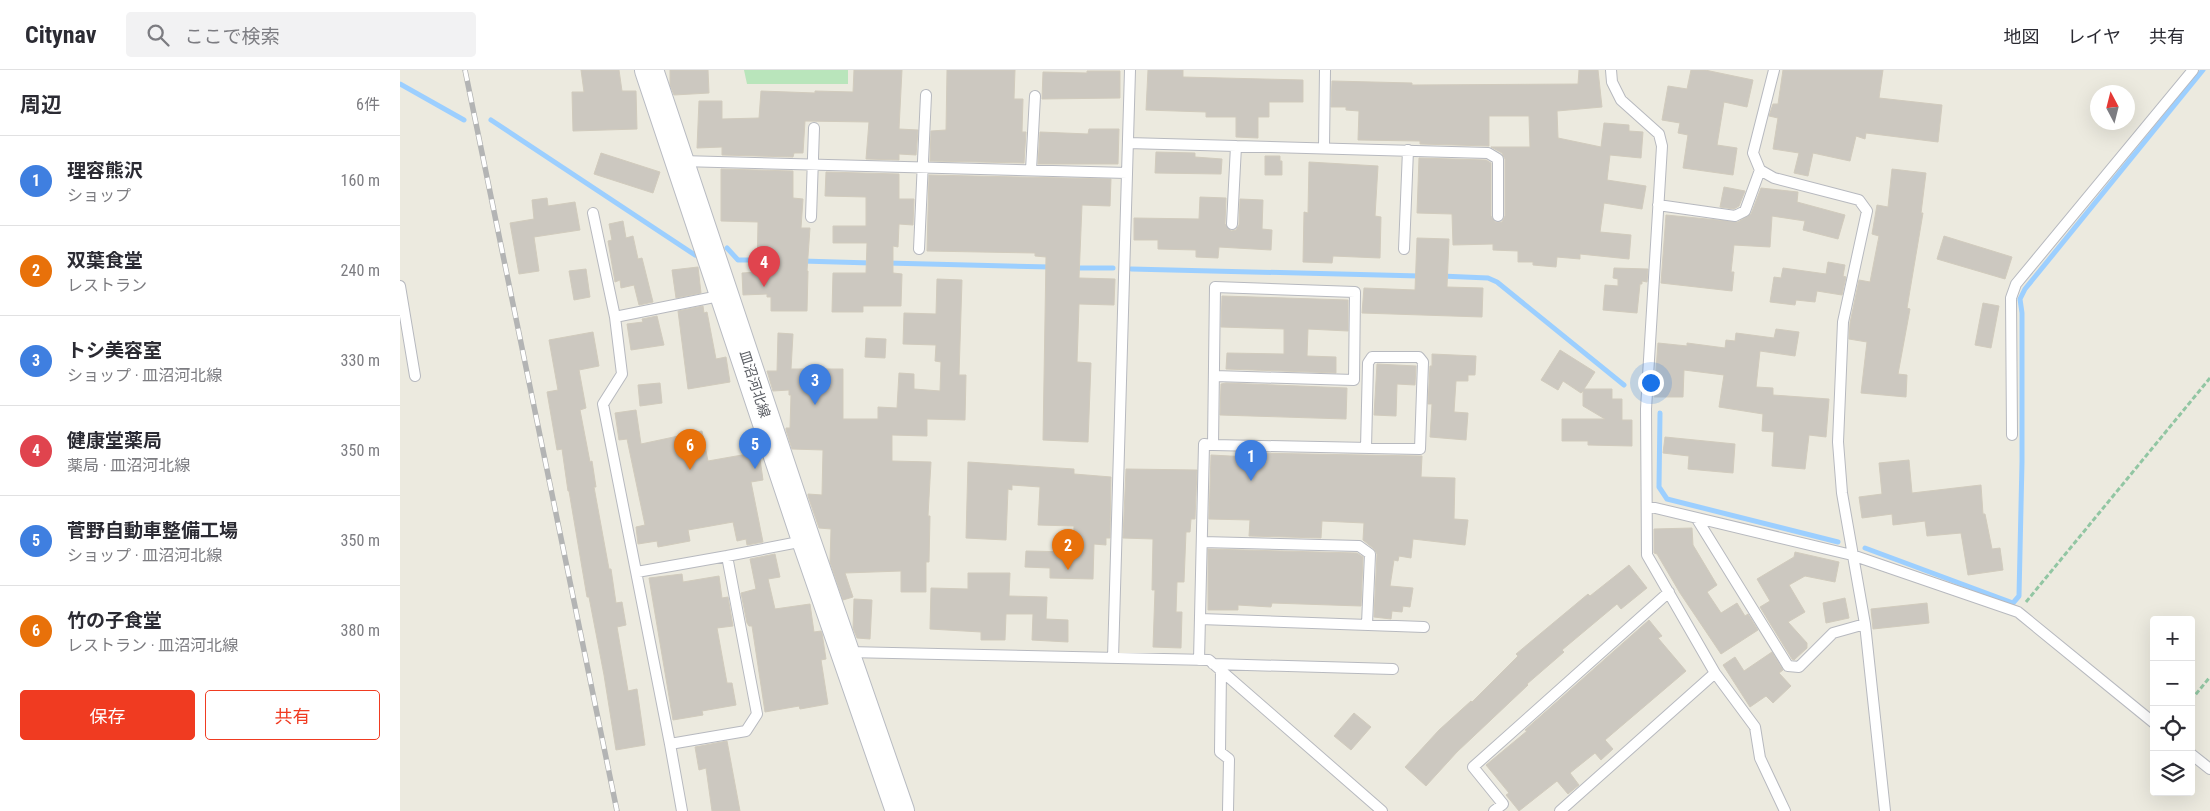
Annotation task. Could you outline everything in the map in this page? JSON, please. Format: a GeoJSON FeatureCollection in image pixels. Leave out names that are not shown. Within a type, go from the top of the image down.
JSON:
{"type":"FeatureCollection","features":[{"type":"Feature","properties":{"kind":"main road","name":"皿沼河北線"},"geometry":{"type":"LineString","coordinates":[[649,70],[726,295],[806,540],[900,811]]}},
{"type":"Feature","properties":{"kind":"lane"},"geometry":{"type":"LineString","coordinates":[[1113,658],[1130,70]]}},
{"type":"Feature","properties":{"kind":"lane"},"geometry":{"type":"LineString","coordinates":[[1324,147],[1325,70]]}},
{"type":"Feature","properties":{"kind":"lane"},"geometry":{"type":"LineString","coordinates":[[1611,70],[1612,82],[1621,100],[1659,134],[1662,146],[1646,409],[1648,555],[1715,673],[1755,727],[1760,758],[1785,811]]}},
{"type":"Feature","properties":{"kind":"lane"},"geometry":{"type":"LineString","coordinates":[[1774,70],[1753,153],[1760,170],[1774,178],[1859,200],[1867,211],[1843,322],[1838,442],[1842,493],[1865,624],[1885,811]]}},
{"type":"Feature","properties":{"kind":"lane"},"geometry":{"type":"LineString","coordinates":[[2012,435],[2011,298],[2016,284],[2193,70]]}},
{"type":"Feature","properties":{"kind":"lane"},"geometry":{"type":"LineString","coordinates":[[919,249],[926,95]]}},
{"type":"Feature","properties":{"kind":"lane"},"geometry":{"type":"LineString","coordinates":[[1031,170],[1035,96]]}},
{"type":"Feature","properties":{"kind":"lane"},"geometry":{"type":"LineString","coordinates":[[811,217],[814,128]]}},
{"type":"Feature","properties":{"kind":"lane"},"geometry":{"type":"LineString","coordinates":[[1128,143],[1488,153],[1498,159],[1498,216]]}},
{"type":"Feature","properties":{"kind":"lane"},"geometry":{"type":"LineString","coordinates":[[1232,224],[1236,146]]}},
{"type":"Feature","properties":{"kind":"lane"},"geometry":{"type":"LineString","coordinates":[[1404,249],[1408,150]]}},
{"type":"Feature","properties":{"kind":"lane"},"geometry":{"type":"LineString","coordinates":[[680,161],[1127,173]]}},
{"type":"Feature","properties":{"kind":"lane"},"geometry":{"type":"LineString","coordinates":[[1658,205],[1735,216],[1745,211],[1760,170]]}},
{"type":"Feature","properties":{"kind":"lane"},"geometry":{"type":"LineString","coordinates":[[593,213],[615,317],[622,374],[603,404],[682,811]]}},
{"type":"Feature","properties":{"kind":"lane"},"geometry":{"type":"LineString","coordinates":[[400,286],[415,376]]}},
{"type":"Feature","properties":{"kind":"lane"},"geometry":{"type":"LineString","coordinates":[[1212,445],[1215,287],[1355,292],[1354,380],[1214,376]]}},
{"type":"Feature","properties":{"kind":"lane"},"geometry":{"type":"LineString","coordinates":[[615,317],[726,295]]}},
{"type":"Feature","properties":{"kind":"lane"},"geometry":{"type":"LineString","coordinates":[[1199,660],[1204,444],[1212,445],[1366,448],[1420,449],[1422,362],[1419,357],[1372,357],[1368,362],[1366,448]]}},
{"type":"Feature","properties":{"kind":"lane"},"geometry":{"type":"LineString","coordinates":[[1354,362],[1368,362]]}},
{"type":"Feature","properties":{"kind":"lane"},"geometry":{"type":"LineString","coordinates":[[1647,506],[1852,555],[2018,612],[2150,720]]}},
{"type":"Feature","properties":{"kind":"lane"},"geometry":{"type":"LineString","coordinates":[[1697,519],[1788,666],[1799,667],[1834,633],[1865,624]]}},
{"type":"Feature","properties":{"kind":"lane"},"geometry":{"type":"LineString","coordinates":[[637,572],[806,540]]}},
{"type":"Feature","properties":{"kind":"lane"},"geometry":{"type":"LineString","coordinates":[[1202,542],[1359,546],[1370,554],[1367,624]]}},
{"type":"Feature","properties":{"kind":"lane"},"geometry":{"type":"LineString","coordinates":[[670,744],[746,731],[757,714],[728,556]]}},
{"type":"Feature","properties":{"kind":"lane"},"geometry":{"type":"LineString","coordinates":[[1494,811],[1507,807],[1473,767],[1669,592]]}},
{"type":"Feature","properties":{"kind":"lane"},"geometry":{"type":"LineString","coordinates":[[1200,619],[1424,627]]}},
{"type":"Feature","properties":{"kind":"lane"},"geometry":{"type":"LineString","coordinates":[[844,652],[1209,660],[1382,811]]}},
{"type":"Feature","properties":{"kind":"lane"},"geometry":{"type":"LineString","coordinates":[[1217,667],[1393,669]]}},
{"type":"Feature","properties":{"kind":"lane"},"geometry":{"type":"LineString","coordinates":[[1217,667],[1220,752],[1229,759],[1228,811]]}},
{"type":"Feature","properties":{"kind":"lane"},"geometry":{"type":"LineString","coordinates":[[1560,811],[1715,673]]}},
{"type":"Feature","properties":{"kind":"lane"},"geometry":{"type":"LineString","coordinates":[[2195,757],[2210,769]]}},
{"type":"Feature","properties":{"kind":"path"},"geometry":{"type":"LineString","coordinates":[[2018,612],[2210,378]]}},
{"type":"Feature","properties":{"kind":"path"},"geometry":{"type":"LineString","coordinates":[[2195,695],[2210,677]]}},
{"type":"Feature","properties":{"kind":"green space"},"geometry":{"type":"Polygon","coordinates":[[[744,70],[848,70],[848,84],[747,84],[744,70]]]}},
{"type":"Feature","properties":{"kind":"building"},"geometry":{"type":"Polygon","coordinates":[[[581,70],[619,70],[622,91],[636,91],[637,129],[573,131],[572,92],[584,92],[581,70]]]}},
{"type":"Feature","properties":{"kind":"building"},"geometry":{"type":"Polygon","coordinates":[[[670,70],[708,70],[709,93],[674,95],[670,85],[670,70]]]}},
{"type":"Feature","properties":{"kind":"building"},"geometry":{"type":"Polygon","coordinates":[[[854,70],[902,70],[899,129],[918,130],[916,155],[899,154],[899,160],[866,159],[869,122],[805,121],[803,153],[794,153],[793,157],[722,155],[722,147],[697,148],[699,101],[722,101],[722,119],[759,118],[761,91],[853,92],[854,70]]]}},
{"type":"Feature","properties":{"kind":"building"},"geometry":{"type":"Polygon","coordinates":[[[947,70],[1015,70],[1014,99],[1023,99],[1022,132],[1026,132],[1024,163],[930,161],[931,131],[946,130],[947,70]]]}},
{"type":"Feature","properties":{"kind":"building"},"geometry":{"type":"Polygon","coordinates":[[[1148,70],[1183,70],[1183,77],[1303,80],[1303,102],[1269,102],[1269,117],[1258,117],[1258,138],[1236,137],[1236,117],[1206,117],[1206,112],[1146,110],[1148,70]]]}},
{"type":"Feature","properties":{"kind":"building"},"geometry":{"type":"Polygon","coordinates":[[[1579,70],[1598,70],[1602,107],[1557,111],[1558,138],[1601,147],[1604,123],[1629,125],[1629,131],[1643,132],[1641,158],[1610,155],[1607,180],[1646,186],[1642,209],[1604,203],[1600,232],[1631,235],[1629,259],[1580,254],[1580,259],[1557,257],[1556,267],[1533,265],[1533,262],[1518,262],[1518,251],[1493,250],[1493,244],[1453,245],[1452,214],[1417,213],[1419,158],[1486,160],[1491,163],[1491,216],[1495,222],[1502,222],[1505,216],[1505,159],[1502,153],[1491,147],[1530,147],[1529,116],[1489,116],[1489,146],[1420,144],[1420,141],[1358,140],[1359,111],[1346,110],[1346,107],[1331,107],[1332,81],[1412,83],[1412,85],[1578,84],[1579,70]]]}},
{"type":"Feature","properties":{"kind":"building"},"geometry":{"type":"Polygon","coordinates":[[[1691,70],[1705,70],[1753,80],[1747,107],[1724,102],[1717,145],[1737,148],[1733,175],[1683,168],[1688,135],[1678,133],[1680,123],[1662,120],[1668,86],[1687,89],[1691,70]]]}},
{"type":"Feature","properties":{"kind":"building"},"geometry":{"type":"Polygon","coordinates":[[[1783,70],[1883,70],[1879,98],[1942,105],[1938,142],[1866,133],[1865,139],[1856,136],[1850,161],[1813,153],[1808,176],[1794,173],[1799,153],[1773,149],[1778,118],[1769,116],[1773,104],[1778,104],[1783,70]]]}},
{"type":"Feature","properties":{"kind":"building"},"geometry":{"type":"Polygon","coordinates":[[[1087,71],[1120,71],[1120,98],[1042,99],[1043,72],[1087,73],[1087,71]]]}},
{"type":"Feature","properties":{"kind":"building"},"geometry":{"type":"Polygon","coordinates":[[[1089,129],[1119,129],[1118,164],[1038,164],[1040,132],[1088,134],[1089,129]]]}},
{"type":"Feature","properties":{"kind":"building"},"geometry":{"type":"Polygon","coordinates":[[[1156,152],[1195,153],[1195,157],[1222,159],[1221,174],[1155,173],[1156,152]]]}},
{"type":"Feature","properties":{"kind":"building"},"geometry":{"type":"Polygon","coordinates":[[[601,153],[660,172],[653,193],[594,174],[601,153]]]}},
{"type":"Feature","properties":{"kind":"building"},"geometry":{"type":"Polygon","coordinates":[[[1265,156],[1280,156],[1282,175],[1265,175],[1265,156]]]}},
{"type":"Feature","properties":{"kind":"building"},"geometry":{"type":"Polygon","coordinates":[[[1309,162],[1378,166],[1375,216],[1381,217],[1380,258],[1333,256],[1332,263],[1303,262],[1304,212],[1308,213],[1309,162]]]}},
{"type":"Feature","properties":{"kind":"building"},"geometry":{"type":"Polygon","coordinates":[[[721,169],[793,171],[793,198],[803,199],[801,228],[810,228],[807,311],[771,311],[771,297],[767,297],[767,294],[743,295],[742,273],[757,272],[758,222],[721,221],[721,169]]]}},
{"type":"Feature","properties":{"kind":"building"},"geometry":{"type":"Polygon","coordinates":[[[1892,169],[1926,173],[1921,213],[1923,213],[1907,308],[1910,309],[1898,374],[1907,375],[1906,397],[1861,393],[1867,342],[1849,339],[1850,323],[1859,280],[1870,282],[1879,236],[1872,234],[1877,205],[1888,207],[1892,169]]]}},
{"type":"Feature","properties":{"kind":"building"},"geometry":{"type":"Polygon","coordinates":[[[826,172],[899,174],[899,199],[914,199],[913,225],[899,224],[898,247],[893,246],[893,273],[902,274],[901,306],[863,306],[863,312],[832,312],[833,273],[866,273],[867,243],[833,243],[833,226],[866,226],[866,197],[825,196],[826,172]]]}},
{"type":"Feature","properties":{"kind":"building"},"geometry":{"type":"Polygon","coordinates":[[[929,175],[1111,179],[1110,206],[1082,205],[1079,278],[1115,279],[1114,305],[1079,304],[1077,362],[1091,363],[1088,442],[1043,440],[1046,257],[1035,256],[1035,253],[927,251],[929,175]]]}},
{"type":"Feature","properties":{"kind":"building"},"geometry":{"type":"Polygon","coordinates":[[[1724,187],[1745,191],[1739,206],[1734,209],[1720,207],[1724,187]]]}},
{"type":"Feature","properties":{"kind":"building"},"geometry":{"type":"Polygon","coordinates":[[[1761,188],[1798,192],[1797,202],[1845,215],[1838,239],[1803,230],[1805,221],[1772,216],[1770,247],[1734,245],[1731,272],[1734,272],[1732,291],[1661,283],[1666,215],[1738,222],[1751,214],[1761,188]]]}},
{"type":"Feature","properties":{"kind":"building"},"geometry":{"type":"Polygon","coordinates":[[[1200,197],[1226,198],[1225,224],[1231,231],[1236,230],[1239,225],[1240,199],[1263,200],[1262,229],[1272,230],[1271,250],[1219,247],[1218,258],[1196,257],[1196,250],[1158,249],[1158,240],[1134,240],[1134,218],[1199,219],[1200,197]]]}},
{"type":"Feature","properties":{"kind":"building"},"geometry":{"type":"Polygon","coordinates":[[[547,198],[548,206],[575,202],[580,230],[534,237],[539,271],[519,274],[510,223],[534,219],[532,200],[547,198]]]}},
{"type":"Feature","properties":{"kind":"building"},"geometry":{"type":"Polygon","coordinates":[[[623,221],[626,238],[633,236],[638,259],[642,258],[653,302],[639,305],[634,285],[621,288],[620,280],[615,282],[608,241],[612,240],[609,224],[623,221]]]}},
{"type":"Feature","properties":{"kind":"building"},"geometry":{"type":"Polygon","coordinates":[[[1944,236],[2012,257],[2005,279],[1937,259],[1944,236]]]}},
{"type":"Feature","properties":{"kind":"building"},"geometry":{"type":"Polygon","coordinates":[[[1417,238],[1449,239],[1447,287],[1483,288],[1482,317],[1362,313],[1364,288],[1415,290],[1417,238]]]}},
{"type":"Feature","properties":{"kind":"building"},"geometry":{"type":"Polygon","coordinates":[[[1828,262],[1845,265],[1843,276],[1846,277],[1842,295],[1817,291],[1815,302],[1796,300],[1795,305],[1770,302],[1774,277],[1781,278],[1783,268],[1826,274],[1828,262]]]}},
{"type":"Feature","properties":{"kind":"building"},"geometry":{"type":"Polygon","coordinates":[[[698,267],[701,293],[676,298],[672,270],[698,267]]]}},
{"type":"Feature","properties":{"kind":"building"},"geometry":{"type":"Polygon","coordinates":[[[1614,268],[1648,269],[1647,282],[1642,281],[1642,284],[1640,284],[1637,313],[1603,310],[1605,285],[1618,286],[1618,279],[1613,278],[1614,268]]]}},
{"type":"Feature","properties":{"kind":"building"},"geometry":{"type":"Polygon","coordinates":[[[586,269],[590,297],[574,300],[569,271],[586,269]]]}},
{"type":"Feature","properties":{"kind":"building"},"geometry":{"type":"Polygon","coordinates":[[[937,279],[962,280],[959,375],[966,375],[965,420],[927,419],[927,436],[892,435],[892,461],[931,462],[928,516],[930,516],[929,562],[926,562],[926,592],[901,592],[901,571],[845,573],[853,597],[843,600],[830,562],[831,529],[819,528],[808,496],[808,494],[822,495],[823,450],[792,449],[786,430],[786,428],[790,428],[791,395],[789,395],[789,390],[773,391],[767,371],[777,371],[778,333],[793,334],[791,369],[843,369],[843,419],[878,419],[878,407],[897,408],[899,373],[914,374],[914,389],[940,391],[941,362],[935,361],[936,345],[903,344],[904,313],[936,314],[937,279]]]}},
{"type":"Feature","properties":{"kind":"building"},"geometry":{"type":"Polygon","coordinates":[[[1222,296],[1348,300],[1348,331],[1308,329],[1307,356],[1336,357],[1336,373],[1226,369],[1227,353],[1284,354],[1284,329],[1221,327],[1222,296]]]}},
{"type":"Feature","properties":{"kind":"building"},"geometry":{"type":"Polygon","coordinates":[[[1983,303],[1999,306],[1991,348],[1975,345],[1983,303]]]}},
{"type":"Feature","properties":{"kind":"building"},"geometry":{"type":"Polygon","coordinates":[[[703,306],[704,313],[707,312],[716,359],[726,357],[730,382],[688,389],[678,311],[703,306]]]}},
{"type":"Feature","properties":{"kind":"building"},"geometry":{"type":"Polygon","coordinates":[[[657,316],[664,345],[631,350],[627,324],[643,322],[642,319],[657,316]]]}},
{"type":"Feature","properties":{"kind":"building"},"geometry":{"type":"Polygon","coordinates":[[[1776,329],[1799,332],[1795,356],[1760,351],[1756,387],[1773,388],[1773,395],[1829,399],[1826,437],[1809,435],[1805,469],[1772,466],[1774,432],[1762,431],[1763,414],[1719,407],[1724,375],[1684,370],[1683,397],[1654,397],[1658,343],[1687,346],[1687,343],[1725,348],[1726,340],[1735,341],[1736,333],[1774,338],[1776,329]]]}},
{"type":"Feature","properties":{"kind":"building"},"geometry":{"type":"Polygon","coordinates":[[[593,332],[599,366],[579,370],[586,408],[580,410],[590,462],[592,461],[596,487],[594,487],[616,603],[622,602],[626,625],[617,627],[628,691],[637,689],[645,745],[616,750],[604,675],[589,597],[587,597],[562,449],[557,450],[547,392],[558,390],[549,340],[593,332]]]}},
{"type":"Feature","properties":{"kind":"building"},"geometry":{"type":"Polygon","coordinates":[[[866,338],[886,339],[885,358],[865,357],[866,338]]]}},
{"type":"Feature","properties":{"kind":"building"},"geometry":{"type":"Polygon","coordinates":[[[1560,350],[1595,372],[1584,389],[1612,389],[1612,399],[1622,399],[1622,420],[1632,420],[1632,446],[1588,445],[1588,441],[1562,441],[1562,419],[1605,419],[1583,406],[1583,391],[1581,393],[1563,381],[1558,390],[1541,380],[1560,350]]]}},
{"type":"Feature","properties":{"kind":"building"},"geometry":{"type":"Polygon","coordinates":[[[1432,354],[1476,356],[1475,375],[1468,375],[1468,381],[1456,381],[1454,412],[1468,413],[1466,440],[1430,437],[1432,404],[1428,404],[1432,354]]]}},
{"type":"Feature","properties":{"kind":"building"},"geometry":{"type":"Polygon","coordinates":[[[1377,364],[1416,366],[1415,385],[1397,384],[1396,416],[1374,415],[1377,364]]]}},
{"type":"Feature","properties":{"kind":"building"},"geometry":{"type":"Polygon","coordinates":[[[660,383],[662,403],[640,406],[638,385],[660,383]]]}},
{"type":"Feature","properties":{"kind":"building"},"geometry":{"type":"Polygon","coordinates":[[[1221,384],[1347,388],[1346,419],[1220,415],[1221,384]]]}},
{"type":"Feature","properties":{"kind":"building"},"geometry":{"type":"Polygon","coordinates":[[[636,410],[641,444],[702,431],[708,461],[759,452],[763,480],[751,482],[763,542],[747,545],[746,539],[737,541],[733,522],[688,530],[690,541],[658,547],[657,541],[638,544],[636,527],[645,525],[627,439],[619,440],[615,413],[636,410]]]}},
{"type":"Feature","properties":{"kind":"building"},"geometry":{"type":"Polygon","coordinates":[[[1665,437],[1735,444],[1733,473],[1688,469],[1689,456],[1663,453],[1665,437]]]}},
{"type":"Feature","properties":{"kind":"building"},"geometry":{"type":"Polygon","coordinates":[[[1249,453],[1422,456],[1421,477],[1455,478],[1454,519],[1468,520],[1465,545],[1413,539],[1411,558],[1399,556],[1398,561],[1394,560],[1390,586],[1413,588],[1410,607],[1403,606],[1402,612],[1392,611],[1391,619],[1374,617],[1377,554],[1363,540],[1364,523],[1322,521],[1321,538],[1249,536],[1250,520],[1209,519],[1211,455],[1249,457],[1249,453]]]}},
{"type":"Feature","properties":{"kind":"building"},"geometry":{"type":"Polygon","coordinates":[[[1909,460],[1912,493],[1981,485],[1983,514],[1985,514],[1992,549],[2000,548],[2003,570],[1968,575],[1961,533],[1927,536],[1925,521],[1893,525],[1892,514],[1862,518],[1859,497],[1882,494],[1879,463],[1909,460]]]}},
{"type":"Feature","properties":{"kind":"building"},"geometry":{"type":"Polygon","coordinates":[[[968,462],[1074,469],[1074,474],[1111,477],[1110,538],[1106,538],[1106,545],[1094,544],[1093,579],[1050,578],[1050,568],[1025,567],[1026,551],[1073,552],[1074,526],[1038,525],[1040,487],[1012,485],[1012,490],[1008,489],[1006,540],[966,538],[968,462]]]}},
{"type":"Feature","properties":{"kind":"building"},"geometry":{"type":"Polygon","coordinates":[[[1126,469],[1197,470],[1195,519],[1191,519],[1190,532],[1186,532],[1184,582],[1177,582],[1176,612],[1182,612],[1181,648],[1153,647],[1155,590],[1152,590],[1153,539],[1123,538],[1126,469]]]}},
{"type":"Feature","properties":{"kind":"building"},"geometry":{"type":"Polygon","coordinates":[[[1692,528],[1693,545],[1717,585],[1707,592],[1721,613],[1737,603],[1745,616],[1748,614],[1758,630],[1721,654],[1680,593],[1657,554],[1654,553],[1654,529],[1692,528]]]}},
{"type":"Feature","properties":{"kind":"building"},"geometry":{"type":"Polygon","coordinates":[[[1208,549],[1357,553],[1363,557],[1361,606],[1272,603],[1271,607],[1238,605],[1238,610],[1208,610],[1208,549]]]}},
{"type":"Feature","properties":{"kind":"building"},"geometry":{"type":"Polygon","coordinates":[[[1795,552],[1839,562],[1835,582],[1805,576],[1789,585],[1805,612],[1788,622],[1807,643],[1807,648],[1794,660],[1760,607],[1770,601],[1757,579],[1794,557],[1795,552]]]}},
{"type":"Feature","properties":{"kind":"building"},"geometry":{"type":"Polygon","coordinates":[[[775,554],[780,577],[768,579],[775,609],[810,604],[814,632],[821,631],[822,633],[826,659],[821,660],[828,704],[800,709],[799,706],[765,712],[752,626],[749,626],[747,623],[741,593],[756,589],[750,559],[775,554]]]}},
{"type":"Feature","properties":{"kind":"building"},"geometry":{"type":"Polygon","coordinates":[[[1629,565],[1647,588],[1621,609],[1617,604],[1562,650],[1564,652],[1527,684],[1457,752],[1426,786],[1405,767],[1439,730],[1472,702],[1518,656],[1516,654],[1588,594],[1590,596],[1629,565]]]}},
{"type":"Feature","properties":{"kind":"building"},"geometry":{"type":"Polygon","coordinates":[[[968,573],[1010,573],[1009,596],[1047,597],[1046,619],[1068,620],[1068,642],[1032,640],[1033,614],[1006,614],[1005,640],[981,640],[981,632],[930,629],[931,588],[968,589],[968,573]]]}},
{"type":"Feature","properties":{"kind":"building"},"geometry":{"type":"Polygon","coordinates":[[[682,574],[683,582],[719,576],[722,598],[728,597],[733,626],[717,628],[727,683],[732,683],[736,705],[702,711],[703,715],[673,720],[649,578],[682,574]]]}},
{"type":"Feature","properties":{"kind":"building"},"geometry":{"type":"Polygon","coordinates":[[[1845,598],[1849,618],[1826,623],[1823,603],[1845,598]]]}},
{"type":"Feature","properties":{"kind":"building"},"geometry":{"type":"Polygon","coordinates":[[[854,599],[872,600],[870,639],[857,638],[853,628],[854,599]]]}},
{"type":"Feature","properties":{"kind":"building"},"geometry":{"type":"Polygon","coordinates":[[[1927,603],[1929,623],[1873,629],[1871,609],[1927,603]]]}},
{"type":"Feature","properties":{"kind":"building"},"geometry":{"type":"Polygon","coordinates":[[[1649,620],[1662,636],[1658,638],[1686,671],[1605,740],[1613,749],[1601,760],[1595,753],[1570,773],[1579,785],[1568,794],[1557,781],[1519,811],[1506,795],[1509,793],[1486,765],[1527,731],[1525,730],[1649,620]]]}},
{"type":"Feature","properties":{"kind":"building"},"geometry":{"type":"Polygon","coordinates":[[[1772,652],[1783,670],[1779,673],[1791,686],[1773,703],[1766,696],[1750,707],[1723,665],[1735,657],[1744,671],[1772,652]]]}},
{"type":"Feature","properties":{"kind":"building"},"geometry":{"type":"Polygon","coordinates":[[[1354,713],[1371,727],[1351,750],[1334,736],[1354,713]]]}},
{"type":"Feature","properties":{"kind":"building"},"geometry":{"type":"Polygon","coordinates":[[[727,741],[740,811],[712,811],[706,768],[699,770],[695,747],[727,741]]]}},
{"type":"Feature","properties":{"kind":"waterway"},"geometry":{"type":"LineString","coordinates":[[1865,548],[2013,603],[2019,596],[2022,462],[2022,313],[2020,299],[2025,289],[2203,70]]}},
{"type":"Feature","properties":{"kind":"waterway"},"geometry":{"type":"LineString","coordinates":[[400,84],[464,120]]}},
{"type":"Feature","properties":{"kind":"waterway"},"geometry":{"type":"LineString","coordinates":[[491,120],[695,255]]}},
{"type":"Feature","properties":{"kind":"waterway"},"geometry":{"type":"LineString","coordinates":[[727,248],[738,260],[764,260]]}},
{"type":"Feature","properties":{"kind":"waterway"},"geometry":{"type":"LineString","coordinates":[[802,261],[871,263]]}},
{"type":"Feature","properties":{"kind":"waterway"},"geometry":{"type":"LineString","coordinates":[[887,263],[1051,267]]}},
{"type":"Feature","properties":{"kind":"waterway"},"geometry":{"type":"LineString","coordinates":[[1075,268],[1113,268]]}},
{"type":"Feature","properties":{"kind":"waterway"},"geometry":{"type":"LineString","coordinates":[[1131,269],[1420,276]]}},
{"type":"Feature","properties":{"kind":"waterway"},"geometry":{"type":"LineString","coordinates":[[1441,276],[1488,278],[1497,282],[1624,385]]}},
{"type":"Feature","properties":{"kind":"waterway"},"geometry":{"type":"LineString","coordinates":[[1660,413],[1659,487],[1667,499],[1838,542]]}},
{"type":"Feature","properties":{"kind":"railway"},"geometry":{"type":"LineString","coordinates":[[465,70],[617,811]]}},
{"type":"Feature","properties":{"kind":"place","name":"健康堂薬局"},"geometry":{"type":"Point","coordinates":[764,287]}},
{"type":"Feature","properties":{"kind":"place","name":"トシ美容室"},"geometry":{"type":"Point","coordinates":[815,405]}},
{"type":"Feature","properties":{"kind":"place","name":"菅野自動車整備工場"},"geometry":{"type":"Point","coordinates":[755,469]}},
{"type":"Feature","properties":{"kind":"place","name":"竹の子食堂"},"geometry":{"type":"Point","coordinates":[690,470]}},
{"type":"Feature","properties":{"kind":"place","name":"理容熊沢"},"geometry":{"type":"Point","coordinates":[1251,481]}},
{"type":"Feature","properties":{"kind":"place","name":"双葉食堂"},"geometry":{"type":"Point","coordinates":[1068,570]}}]}
